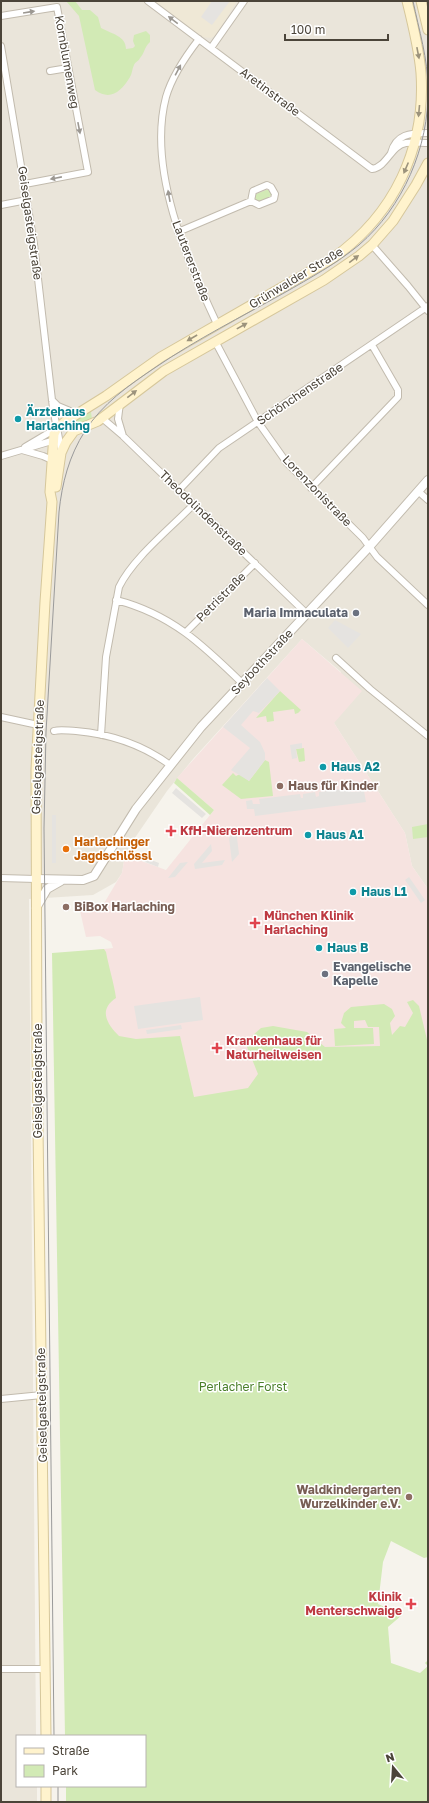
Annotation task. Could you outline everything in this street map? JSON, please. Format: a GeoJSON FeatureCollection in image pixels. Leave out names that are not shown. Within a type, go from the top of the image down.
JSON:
{"type":"FeatureCollection","features":[{"type":"Feature","properties":{"kind":"main road","name":"Grünwalder Straße"},"geometry":{"type":"LineString","coordinates":[[57,428],[97,402],[150,364],[323,264],[354,242],[381,214],[391,198],[409,161],[416,133],[420,103],[420,60],[407,1]]}},
{"type":"Feature","properties":{"kind":"main road"},"geometry":{"type":"LineString","coordinates":[[421,1],[428,30]]}},
{"type":"Feature","properties":{"kind":"main road","name":"Grünwalder Straße"},"geometry":{"type":"LineString","coordinates":[[70,435],[80,428],[102,418],[164,371],[340,270],[372,244],[401,210],[428,163]]}},
{"type":"Feature","properties":{"kind":"main road"},"geometry":{"type":"LineString","coordinates":[[97,402],[96,412],[102,418]]}},
{"type":"Feature","properties":{"kind":"main road","name":"Geiselgasteigstraße"},"geometry":{"type":"LineString","coordinates":[[46,1735],[36,908],[36,775],[52,502],[50,492],[52,460],[57,428]]}},
{"type":"Feature","properties":{"kind":"main road"},"geometry":{"type":"LineString","coordinates":[[52,502],[61,453],[70,435]]}},
{"type":"Feature","properties":{"kind":"main road"},"geometry":{"type":"LineString","coordinates":[[46,1787],[46,1802]]}},
{"type":"Feature","properties":{"kind":"street","name":"Aretinstraße"},"geometry":{"type":"LineString","coordinates":[[148,1],[372,169],[379,167],[391,153]]}},
{"type":"Feature","properties":{"kind":"street"},"geometry":{"type":"LineString","coordinates":[[211,48],[244,1]]}},
{"type":"Feature","properties":{"kind":"street","name":"Kornblumenweg"},"geometry":{"type":"LineString","coordinates":[[1,16],[57,7],[88,172],[25,184]]}},
{"type":"Feature","properties":{"kind":"street","name":"Lautererstraße"},"geometry":{"type":"LineString","coordinates":[[199,39],[187,54],[171,84],[166,98],[163,117],[163,154],[172,210],[178,232],[217,324]]}},
{"type":"Feature","properties":{"kind":"street","name":"Geiselgasteigstraße"},"geometry":{"type":"LineString","coordinates":[[1,46],[34,244],[52,400],[57,428]]}},
{"type":"Feature","properties":{"kind":"street"},"geometry":{"type":"LineString","coordinates":[[50,71],[68,68]]}},
{"type":"Feature","properties":{"kind":"street"},"geometry":{"type":"LineString","coordinates":[[391,153],[394,143],[398,139],[408,134],[428,133]]}},
{"type":"Feature","properties":{"kind":"street"},"geometry":{"type":"LineString","coordinates":[[391,153],[400,145],[406,143],[428,143]]}},
{"type":"Feature","properties":{"kind":"street"},"geometry":{"type":"LineString","coordinates":[[1,205],[27,200]]}},
{"type":"Feature","properties":{"kind":"street"},"geometry":{"type":"LineString","coordinates":[[178,232],[251,201]]}},
{"type":"Feature","properties":{"kind":"street"},"geometry":{"type":"LineString","coordinates":[[372,244],[427,308]]}},
{"type":"Feature","properties":{"kind":"street","name":"Schönchenstraße"},"geometry":{"type":"LineString","coordinates":[[179,490],[219,448],[427,308]]}},
{"type":"Feature","properties":{"kind":"street","name":"Lorenzonistraße"},"geometry":{"type":"LineString","coordinates":[[215,341],[258,422],[288,463],[311,488],[363,538],[376,557],[428,604]]}},
{"type":"Feature","properties":{"kind":"street"},"geometry":{"type":"LineString","coordinates":[[311,488],[398,397],[398,390],[372,345]]}},
{"type":"Feature","properties":{"kind":"street"},"geometry":{"type":"LineString","coordinates":[[52,400],[58,406],[77,414]]}},
{"type":"Feature","properties":{"kind":"street"},"geometry":{"type":"LineString","coordinates":[[120,403],[118,419],[123,436]]}},
{"type":"Feature","properties":{"kind":"street","name":"Theodolindenstraße"},"geometry":{"type":"LineString","coordinates":[[102,418],[123,436],[307,614]]}},
{"type":"Feature","properties":{"kind":"street"},"geometry":{"type":"LineString","coordinates":[[20,450],[57,428]]}},
{"type":"Feature","properties":{"kind":"street"},"geometry":{"type":"LineString","coordinates":[[1,456],[70,435]]}},
{"type":"Feature","properties":{"kind":"street","name":"Geiselgasteigstraße"},"geometry":{"type":"LineString","coordinates":[[56,440],[61,453]]}},
{"type":"Feature","properties":{"kind":"street"},"geometry":{"type":"LineString","coordinates":[[20,450],[52,460]]}},
{"type":"Feature","properties":{"kind":"street","name":"Seybothstraße"},"geometry":{"type":"LineString","coordinates":[[36,879],[88,879],[94,876],[136,809],[204,724],[369,547],[428,480]]}},
{"type":"Feature","properties":{"kind":"street"},"geometry":{"type":"LineString","coordinates":[[419,492],[428,500]]}},
{"type":"Feature","properties":{"kind":"street"},"geometry":{"type":"LineString","coordinates":[[101,734],[106,657],[119,587],[124,577],[140,559],[194,504]]}},
{"type":"Feature","properties":{"kind":"street","name":"Petristraße"},"geometry":{"type":"LineString","coordinates":[[186,632],[255,563]]}},
{"type":"Feature","properties":{"kind":"street"},"geometry":{"type":"LineString","coordinates":[[116,600],[139,606],[186,632],[242,683]]}},
{"type":"Feature","properties":{"kind":"street"},"geometry":{"type":"LineString","coordinates":[[336,658],[370,689],[428,736]]}},
{"type":"Feature","properties":{"kind":"street"},"geometry":{"type":"LineString","coordinates":[[1,717],[38,725]]}},
{"type":"Feature","properties":{"kind":"street"},"geometry":{"type":"LineString","coordinates":[[54,731],[101,734],[142,748],[170,765]]}},
{"type":"Feature","properties":{"kind":"street"},"geometry":{"type":"LineString","coordinates":[[1,878],[36,879]]}},
{"type":"Feature","properties":{"kind":"street"},"geometry":{"type":"LineString","coordinates":[[36,908],[47,888],[64,880]]}},
{"type":"Feature","properties":{"kind":"street"},"geometry":{"type":"LineString","coordinates":[[1,1399],[42,1395]]}},
{"type":"Feature","properties":{"kind":"street"},"geometry":{"type":"LineString","coordinates":[[1,1669],[45,1669]]}},
{"type":"Feature","properties":{"kind":"shaded area"},"geometry":{"type":"Polygon","coordinates":[[[1,1],[428,1],[428,889],[412,866],[405,833],[334,723],[341,672],[302,639],[193,759],[167,791],[130,845],[125,855],[122,873],[116,882],[93,895],[29,899],[36,1735],[16,1735],[16,1787],[37,1787],[37,1802],[1,1802],[1,1]]]}},
{"type":"Feature","properties":{"kind":"shaded area"},"geometry":{"type":"Polygon","coordinates":[[[154,1],[237,1],[216,35],[211,38],[202,37],[154,1]]]}},
{"type":"Feature","properties":{"kind":"shaded area"},"geometry":{"type":"Polygon","coordinates":[[[212,1],[230,1],[212,25],[201,17],[212,1]]]}},
{"type":"Feature","properties":{"kind":"shaded area"},"geometry":{"type":"Polygon","coordinates":[[[335,620],[361,634],[348,648],[328,628],[335,620]]]}},
{"type":"Feature","properties":{"kind":"shaded area","name":"München Klinik Harlaching"},"geometry":{"type":"Polygon","coordinates":[[[302,639],[362,691],[334,723],[405,833],[412,866],[428,889],[428,1179],[89,1219],[76,952],[113,948],[111,942],[100,936],[86,937],[80,911],[83,908],[103,905],[122,873],[125,855],[166,870],[214,810],[177,778],[302,639]]]}},
{"type":"Feature","properties":{"kind":"shaded area"},"geometry":{"type":"Polygon","coordinates":[[[267,678],[280,691],[259,713],[253,711],[241,725],[260,742],[265,753],[265,760],[249,781],[231,770],[250,748],[223,727],[267,678]]]}},
{"type":"Feature","properties":{"kind":"shaded area"},"geometry":{"type":"Polygon","coordinates":[[[302,743],[302,748],[296,749],[297,758],[292,759],[290,745],[302,743]]]}},
{"type":"Feature","properties":{"kind":"shaded area"},"geometry":{"type":"Polygon","coordinates":[[[176,788],[206,814],[202,818],[172,793],[176,788]]]}},
{"type":"Feature","properties":{"kind":"shaded area"},"geometry":{"type":"Polygon","coordinates":[[[350,788],[351,792],[364,791],[366,802],[255,816],[254,809],[247,809],[246,801],[252,800],[253,804],[260,804],[259,799],[300,794],[301,798],[303,798],[303,794],[315,792],[316,797],[319,796],[319,792],[350,788]]]}},
{"type":"Feature","properties":{"kind":"shaded area"},"geometry":{"type":"Polygon","coordinates":[[[52,815],[56,815],[56,863],[52,863],[52,815]]]}},
{"type":"Feature","properties":{"kind":"shaded area"},"geometry":{"type":"Polygon","coordinates":[[[236,830],[239,854],[232,862],[229,838],[236,830]]]}},
{"type":"Feature","properties":{"kind":"shaded area"},"geometry":{"type":"Polygon","coordinates":[[[211,844],[212,851],[202,863],[225,860],[222,865],[195,869],[194,864],[211,844]]]}},
{"type":"Feature","properties":{"kind":"shaded area"},"geometry":{"type":"Polygon","coordinates":[[[133,853],[159,863],[158,867],[132,857],[133,853]]]}},
{"type":"Feature","properties":{"kind":"shaded area"},"geometry":{"type":"Polygon","coordinates":[[[188,862],[175,877],[168,878],[180,863],[188,862]]]}},
{"type":"Feature","properties":{"kind":"shaded area"},"geometry":{"type":"Polygon","coordinates":[[[409,877],[425,900],[421,903],[405,880],[409,877]]]}},
{"type":"Feature","properties":{"kind":"shaded area"},"geometry":{"type":"Polygon","coordinates":[[[200,997],[203,1020],[138,1029],[134,1006],[200,997]]]}},
{"type":"Feature","properties":{"kind":"shaded area"},"geometry":{"type":"Polygon","coordinates":[[[181,1025],[182,1029],[147,1034],[146,1030],[181,1025]]]}},
{"type":"Feature","properties":{"kind":"green space"},"geometry":{"type":"Polygon","coordinates":[[[66,1],[75,1],[82,10],[90,10],[98,17],[101,28],[121,38],[124,41],[126,49],[133,48],[135,46],[133,41],[134,35],[146,31],[150,35],[150,42],[142,56],[135,64],[130,77],[119,91],[106,95],[95,90],[79,16],[66,1]]]}},
{"type":"Feature","properties":{"kind":"green space"},"geometry":{"type":"Polygon","coordinates":[[[269,190],[272,193],[269,198],[260,202],[255,200],[254,196],[256,194],[269,190]]]}},
{"type":"Feature","properties":{"kind":"green space"},"geometry":{"type":"Polygon","coordinates":[[[92,409],[92,419],[74,426],[71,423],[92,409]]]}},
{"type":"Feature","properties":{"kind":"green space"},"geometry":{"type":"Polygon","coordinates":[[[280,691],[301,710],[295,714],[294,709],[273,712],[274,721],[267,722],[266,716],[256,718],[280,691]]]}},
{"type":"Feature","properties":{"kind":"green space"},"geometry":{"type":"Polygon","coordinates":[[[304,748],[305,761],[299,762],[296,749],[304,748]]]}},
{"type":"Feature","properties":{"kind":"green space"},"geometry":{"type":"Polygon","coordinates":[[[265,760],[269,762],[273,796],[241,799],[222,785],[233,773],[236,776],[240,774],[249,781],[265,760]]]}},
{"type":"Feature","properties":{"kind":"green space"},"geometry":{"type":"Polygon","coordinates":[[[177,778],[214,810],[210,815],[174,783],[177,778]]]}},
{"type":"Feature","properties":{"kind":"green space"},"geometry":{"type":"Polygon","coordinates":[[[428,824],[428,837],[413,839],[412,827],[428,824]]]}},
{"type":"Feature","properties":{"kind":"green space","name":"Perlacher Forst"},"geometry":{"type":"Polygon","coordinates":[[[104,949],[106,952],[116,998],[107,1007],[106,1012],[106,1017],[111,1027],[119,1036],[136,1039],[180,1036],[194,1097],[248,1088],[258,1074],[245,1042],[261,1028],[273,1026],[307,1032],[325,1047],[380,1046],[379,1027],[368,1027],[365,1020],[354,1021],[354,1028],[373,1028],[374,1044],[335,1046],[334,1029],[346,1028],[341,1023],[344,1013],[351,1007],[384,1004],[392,1009],[395,1016],[390,1023],[392,1035],[400,1026],[405,1027],[413,1013],[407,1002],[413,1000],[419,1006],[428,1044],[428,1557],[424,1558],[391,1541],[383,1562],[378,1604],[402,1615],[388,1627],[391,1663],[420,1673],[428,1666],[428,1802],[66,1802],[66,1787],[146,1787],[146,1735],[65,1735],[52,953],[104,949]]]}},
{"type":"Feature","properties":{"kind":"tram line"},"geometry":{"type":"LineString","coordinates":[[54,1735],[44,828],[46,732],[59,512],[62,491],[67,470],[79,440],[99,412],[126,388],[187,347],[284,293],[341,258],[359,245],[375,230],[388,213],[400,194],[418,154],[424,132],[427,111],[428,78],[423,45],[413,1]]}},
{"type":"Feature","properties":{"kind":"tram line"},"geometry":{"type":"LineString","coordinates":[[58,1787],[58,1802]]}},
{"type":"Feature","properties":{"kind":"place","name":"Ärztehaus Harlaching"},"geometry":{"type":"Point","coordinates":[18,419]}},
{"type":"Feature","properties":{"kind":"place","name":"Maria Immaculata"},"geometry":{"type":"Point","coordinates":[356,613]}},
{"type":"Feature","properties":{"kind":"place","name":"Haus A2"},"geometry":{"type":"Point","coordinates":[323,767]}},
{"type":"Feature","properties":{"kind":"place","name":"Haus für Kinder"},"geometry":{"type":"Point","coordinates":[280,786]}},
{"type":"Feature","properties":{"kind":"place","name":"KfH-Nierenzentrum"},"geometry":{"type":"Point","coordinates":[171,831]}},
{"type":"Feature","properties":{"kind":"place","name":"Haus A1"},"geometry":{"type":"Point","coordinates":[308,835]}},
{"type":"Feature","properties":{"kind":"place","name":"Harlachinger Jagdschlössl"},"geometry":{"type":"Point","coordinates":[66,849]}},
{"type":"Feature","properties":{"kind":"place","name":"Haus L1"},"geometry":{"type":"Point","coordinates":[353,892]}},
{"type":"Feature","properties":{"kind":"place","name":"BiBox Harlaching"},"geometry":{"type":"Point","coordinates":[66,907]}},
{"type":"Feature","properties":{"kind":"place","name":"München Klinik Harlaching"},"geometry":{"type":"Point","coordinates":[255,923]}},
{"type":"Feature","properties":{"kind":"place","name":"Haus B"},"geometry":{"type":"Point","coordinates":[319,948]}},
{"type":"Feature","properties":{"kind":"place","name":"Evangelische Kapelle"},"geometry":{"type":"Point","coordinates":[325,974]}},
{"type":"Feature","properties":{"kind":"place","name":"Krankenhaus für Naturheilweisen"},"geometry":{"type":"Point","coordinates":[217,1048]}},
{"type":"Feature","properties":{"kind":"place","name":"Waldkindergarten Wurzelkinder e.V."},"geometry":{"type":"Point","coordinates":[409,1497]}},
{"type":"Feature","properties":{"kind":"place","name":"Klinik Menterschwaige"},"geometry":{"type":"Point","coordinates":[411,1604]}}]}
